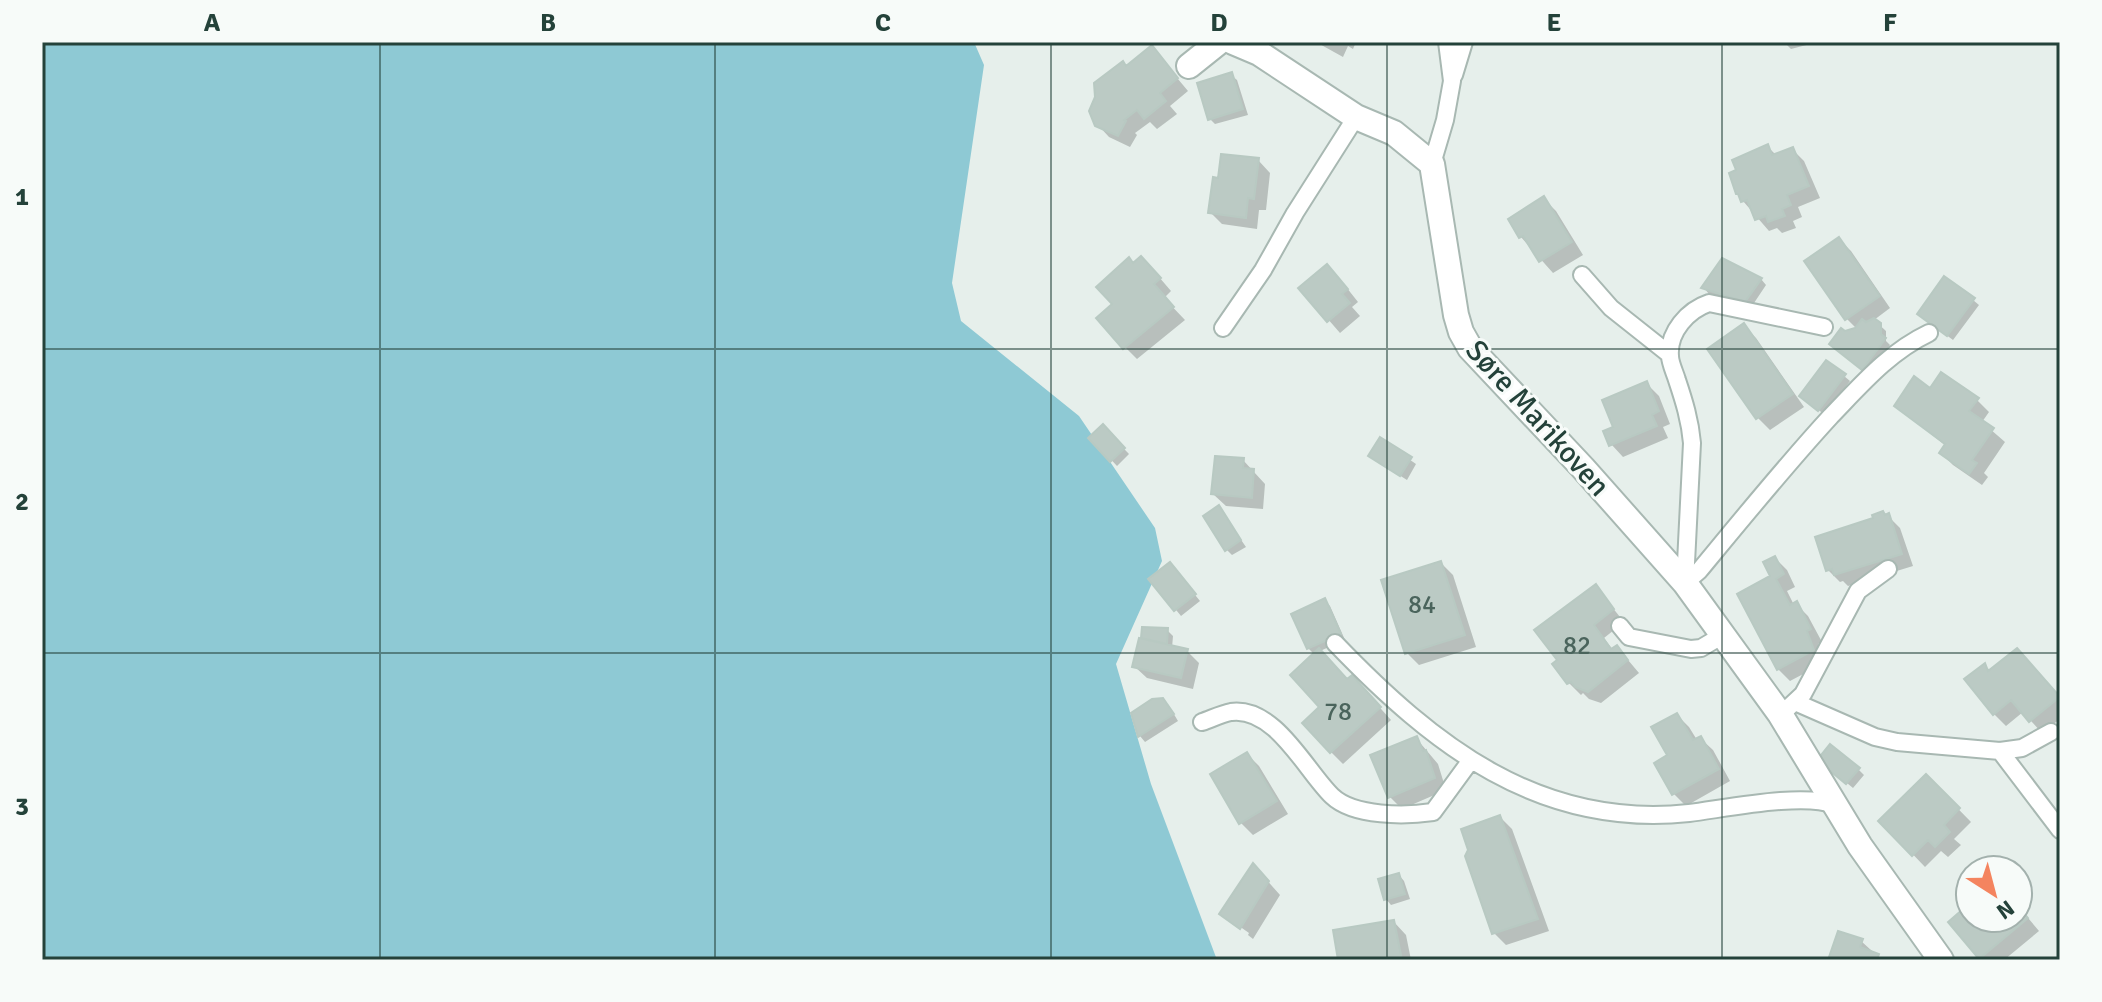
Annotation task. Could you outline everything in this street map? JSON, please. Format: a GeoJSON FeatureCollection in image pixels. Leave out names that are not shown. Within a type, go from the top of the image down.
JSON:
{"type":"FeatureCollection","features":[{"type":"Feature","properties":{"kind":"street"},"geometry":{"type":"LineString","coordinates":[[1189,66],[1219,42]]}},
{"type":"Feature","properties":{"kind":"street"},"geometry":{"type":"LineString","coordinates":[[1233,42],[1259,53],[1356,117],[1394,133],[1432,164]]}},
{"type":"Feature","properties":{"kind":"street","name":"Søre Marikoven"},"geometry":{"type":"LineString","coordinates":[[1432,164],[1456,315],[1470,348],[1685,583],[1723,635],[1788,708],[1834,805],[1941,960]]}},
{"type":"Feature","properties":{"kind":"lane","name":"Søre Marikoven"},"geometry":{"type":"LineString","coordinates":[[1447,42],[1452,81]]}},
{"type":"Feature","properties":{"kind":"lane","name":"Søre Marikoven"},"geometry":{"type":"LineString","coordinates":[[1432,164],[1464,42]]}},
{"type":"Feature","properties":{"kind":"lane"},"geometry":{"type":"LineString","coordinates":[[1223,328],[1263,270],[1356,117]]}},
{"type":"Feature","properties":{"kind":"lane"},"geometry":{"type":"LineString","coordinates":[[1582,275],[1611,308],[1669,354],[1690,421],[1691,474],[1685,583]]}},
{"type":"Feature","properties":{"kind":"lane"},"geometry":{"type":"LineString","coordinates":[[1669,354],[1684,316],[1695,307],[1709,303],[1824,327]]}},
{"type":"Feature","properties":{"kind":"lane"},"geometry":{"type":"LineString","coordinates":[[1685,583],[1699,571],[1794,456],[1857,389],[1894,353],[1929,333]]}},
{"type":"Feature","properties":{"kind":"lane"},"geometry":{"type":"LineString","coordinates":[[1888,569],[1858,591],[1803,694],[1788,708],[1897,742],[2000,751],[2022,748],[2051,732]]}},
{"type":"Feature","properties":{"kind":"lane"},"geometry":{"type":"LineString","coordinates":[[1620,626],[1629,637],[1691,649],[1701,648],[1723,635]]}},
{"type":"Feature","properties":{"kind":"lane"},"geometry":{"type":"LineString","coordinates":[[1335,643],[1373,682],[1459,754],[1530,791],[1620,814],[1652,816],[1737,805],[1805,802],[1834,805]]}},
{"type":"Feature","properties":{"kind":"lane"},"geometry":{"type":"LineString","coordinates":[[1202,722],[1233,712],[1257,716],[1295,748],[1333,798],[1352,807],[1404,816],[1433,812],[1471,760]]}},
{"type":"Feature","properties":{"kind":"lane"},"geometry":{"type":"LineString","coordinates":[[2000,751],[2060,830]]}},
{"type":"Feature","properties":{"kind":"water"},"geometry":{"type":"Polygon","coordinates":[[[42,42],[974,42],[984,65],[952,283],[961,321],[1079,416],[1155,528],[1162,561],[1116,664],[1151,784],[1217,960],[42,960],[42,42]]]}},
{"type":"Feature","properties":{"kind":"building"},"geometry":{"type":"Polygon","coordinates":[[[1152,45],[1178,78],[1160,93],[1166,101],[1144,119],[1137,110],[1124,120],[1118,136],[1095,126],[1089,111],[1095,97],[1094,83],[1123,61],[1126,66],[1152,45]]]}},
{"type":"Feature","properties":{"kind":"building"},"geometry":{"type":"Polygon","coordinates":[[[1232,72],[1243,109],[1208,120],[1197,83],[1232,72]]]}},
{"type":"Feature","properties":{"kind":"building"},"geometry":{"type":"Polygon","coordinates":[[[1768,144],[1772,155],[1793,147],[1809,186],[1787,195],[1791,205],[1782,209],[1785,216],[1768,222],[1766,216],[1755,220],[1747,200],[1741,202],[1736,194],[1729,173],[1736,170],[1732,160],[1768,144]]]}},
{"type":"Feature","properties":{"kind":"building"},"geometry":{"type":"Polygon","coordinates":[[[1221,154],[1259,158],[1254,199],[1248,198],[1246,218],[1208,213],[1213,177],[1218,178],[1221,154]]]}},
{"type":"Feature","properties":{"kind":"building"},"geometry":{"type":"Polygon","coordinates":[[[1544,196],[1572,242],[1539,262],[1508,219],[1544,196]]]}},
{"type":"Feature","properties":{"kind":"building"},"geometry":{"type":"Polygon","coordinates":[[[1839,237],[1880,296],[1845,320],[1804,261],[1839,237]]]}},
{"type":"Feature","properties":{"kind":"building"},"geometry":{"type":"Polygon","coordinates":[[[1141,256],[1161,278],[1154,284],[1174,307],[1123,349],[1096,318],[1112,304],[1096,287],[1129,257],[1133,263],[1141,256]]]}},
{"type":"Feature","properties":{"kind":"building"},"geometry":{"type":"Polygon","coordinates":[[[1722,258],[1762,278],[1745,302],[1701,288],[1722,258]]]}},
{"type":"Feature","properties":{"kind":"building"},"geometry":{"type":"Polygon","coordinates":[[[1327,264],[1348,289],[1342,294],[1350,303],[1327,322],[1298,288],[1327,264]]]}},
{"type":"Feature","properties":{"kind":"building"},"geometry":{"type":"Polygon","coordinates":[[[1944,276],[1975,298],[1947,336],[1917,314],[1944,276]]]}},
{"type":"Feature","properties":{"kind":"building"},"geometry":{"type":"Polygon","coordinates":[[[1874,318],[1881,323],[1881,334],[1886,338],[1862,370],[1829,344],[1841,328],[1845,331],[1855,328],[1862,319],[1866,322],[1874,318]]]}},
{"type":"Feature","properties":{"kind":"building"},"geometry":{"type":"Polygon","coordinates":[[[1744,323],[1793,394],[1756,419],[1707,349],[1744,323]]]}},
{"type":"Feature","properties":{"kind":"building"},"geometry":{"type":"Polygon","coordinates":[[[1826,360],[1846,374],[1818,411],[1799,396],[1826,360]]]}},
{"type":"Feature","properties":{"kind":"building"},"geometry":{"type":"Polygon","coordinates":[[[1941,372],[1979,398],[1969,411],[1994,428],[1972,460],[1977,463],[1969,474],[1939,453],[1945,444],[1894,406],[1914,376],[1930,388],[1941,372]]]}},
{"type":"Feature","properties":{"kind":"building"},"geometry":{"type":"Polygon","coordinates":[[[1647,381],[1659,411],[1652,415],[1657,426],[1609,446],[1603,431],[1613,427],[1602,400],[1647,381]]]}},
{"type":"Feature","properties":{"kind":"building"},"geometry":{"type":"Polygon","coordinates":[[[1103,424],[1125,448],[1110,462],[1088,438],[1103,424]]]}},
{"type":"Feature","properties":{"kind":"building"},"geometry":{"type":"Polygon","coordinates":[[[1380,437],[1412,457],[1400,476],[1368,456],[1380,437]]]}},
{"type":"Feature","properties":{"kind":"building"},"geometry":{"type":"Polygon","coordinates":[[[1215,456],[1244,458],[1243,468],[1254,469],[1252,498],[1211,494],[1215,456]]]}},
{"type":"Feature","properties":{"kind":"building"},"geometry":{"type":"Polygon","coordinates":[[[1219,505],[1241,540],[1225,551],[1203,516],[1219,505]]]}},
{"type":"Feature","properties":{"kind":"building"},"geometry":{"type":"Polygon","coordinates":[[[1883,511],[1885,515],[1889,513],[1902,554],[1834,575],[1832,569],[1826,571],[1815,537],[1873,518],[1872,515],[1883,511]]]}},
{"type":"Feature","properties":{"kind":"building"},"geometry":{"type":"Polygon","coordinates":[[[1775,556],[1784,574],[1776,579],[1790,605],[1797,601],[1811,629],[1807,631],[1814,650],[1777,670],[1737,594],[1770,576],[1763,562],[1775,556]]]}},
{"type":"Feature","properties":{"kind":"building"},"geometry":{"type":"Polygon","coordinates":[[[1441,561],[1465,635],[1405,654],[1381,580],[1441,561]]]}},
{"type":"Feature","properties":{"kind":"building"},"geometry":{"type":"Polygon","coordinates":[[[1170,562],[1196,594],[1174,611],[1148,579],[1170,562]]]}},
{"type":"Feature","properties":{"kind":"building"},"geometry":{"type":"Polygon","coordinates":[[[1596,584],[1614,609],[1594,625],[1611,649],[1617,645],[1628,660],[1588,692],[1571,682],[1567,684],[1552,664],[1557,660],[1534,630],[1596,584]]]}},
{"type":"Feature","properties":{"kind":"building"},"geometry":{"type":"Polygon","coordinates":[[[1325,598],[1341,634],[1307,649],[1291,614],[1325,598]]]}},
{"type":"Feature","properties":{"kind":"building"},"geometry":{"type":"Polygon","coordinates":[[[1142,627],[1168,628],[1167,644],[1141,638],[1142,627]]]}},
{"type":"Feature","properties":{"kind":"building"},"geometry":{"type":"Polygon","coordinates":[[[1139,638],[1188,649],[1181,678],[1132,667],[1139,638]]]}},
{"type":"Feature","properties":{"kind":"building"},"geometry":{"type":"Polygon","coordinates":[[[1319,648],[1347,679],[1352,675],[1381,707],[1330,753],[1302,723],[1319,707],[1290,675],[1319,648]]]}},
{"type":"Feature","properties":{"kind":"building"},"geometry":{"type":"Polygon","coordinates":[[[2017,648],[2060,697],[2029,722],[2011,700],[1993,715],[1964,679],[1985,663],[1988,671],[2017,648]]]}},
{"type":"Feature","properties":{"kind":"building"},"geometry":{"type":"Polygon","coordinates":[[[1163,698],[1174,714],[1138,737],[1131,713],[1152,699],[1163,698]]]}},
{"type":"Feature","properties":{"kind":"building"},"geometry":{"type":"Polygon","coordinates":[[[1677,713],[1693,740],[1701,736],[1719,769],[1672,795],[1654,763],[1667,755],[1651,727],[1677,713]]]}},
{"type":"Feature","properties":{"kind":"building"},"geometry":{"type":"Polygon","coordinates":[[[1417,736],[1423,751],[1426,750],[1435,778],[1388,798],[1370,755],[1417,736]]]}},
{"type":"Feature","properties":{"kind":"building"},"geometry":{"type":"Polygon","coordinates":[[[1830,744],[1860,768],[1846,784],[1817,760],[1830,744]]]}},
{"type":"Feature","properties":{"kind":"building"},"geometry":{"type":"Polygon","coordinates":[[[1247,752],[1277,801],[1239,824],[1210,774],[1247,752]]]}},
{"type":"Feature","properties":{"kind":"building"},"geometry":{"type":"Polygon","coordinates":[[[1926,774],[1960,808],[1944,825],[1950,832],[1935,847],[1928,840],[1912,856],[1878,821],[1926,774]]]}},
{"type":"Feature","properties":{"kind":"building"},"geometry":{"type":"Polygon","coordinates":[[[1500,815],[1538,919],[1492,934],[1465,856],[1468,850],[1461,829],[1500,815]]]}},
{"type":"Feature","properties":{"kind":"building"},"geometry":{"type":"Polygon","coordinates":[[[1253,863],[1269,881],[1240,929],[1219,914],[1253,863]]]}},
{"type":"Feature","properties":{"kind":"building"},"geometry":{"type":"Polygon","coordinates":[[[1399,873],[1405,894],[1384,900],[1378,879],[1399,873]]]}},
{"type":"Feature","properties":{"kind":"building"},"geometry":{"type":"Polygon","coordinates":[[[1394,920],[1402,960],[1338,960],[1333,930],[1394,920]]]}},
{"type":"Feature","properties":{"kind":"building"},"geometry":{"type":"Polygon","coordinates":[[[1838,931],[1863,939],[1860,947],[1879,954],[1877,960],[1828,960],[1838,931]]]}},
{"type":"Feature","properties":{"kind":"building"},"geometry":{"type":"Polygon","coordinates":[[[1958,934],[2009,934],[1979,959],[1958,934]]]}}]}
